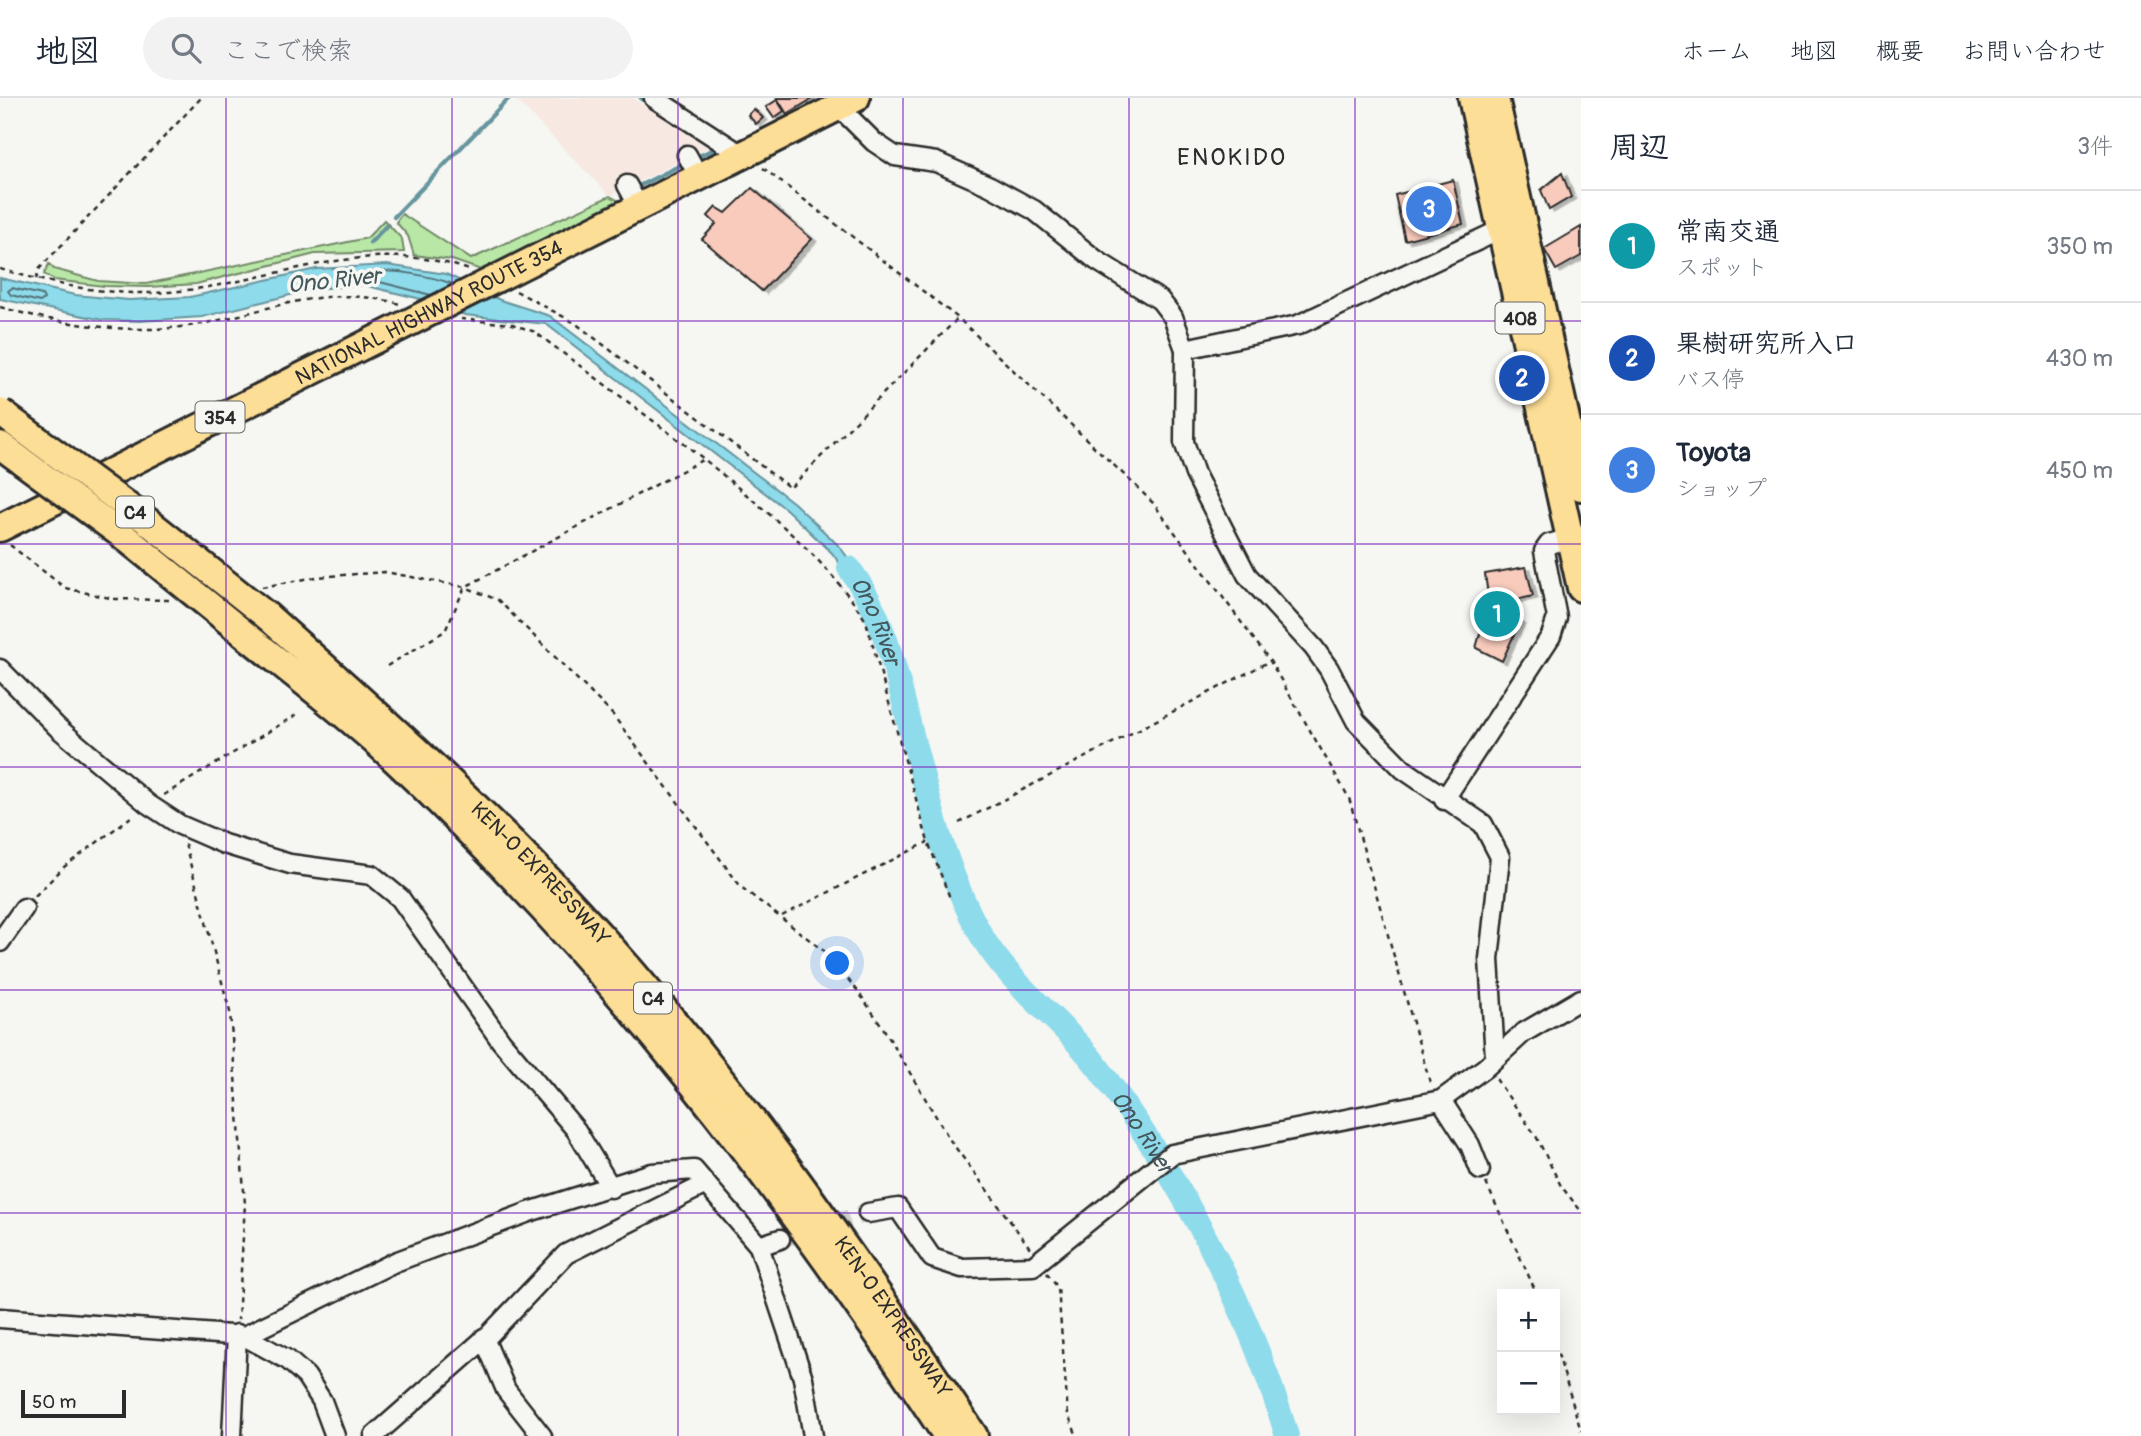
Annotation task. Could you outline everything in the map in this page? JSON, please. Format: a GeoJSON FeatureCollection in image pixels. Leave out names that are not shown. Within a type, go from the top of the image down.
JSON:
{"type":"FeatureCollection","features":[{"type":"Feature","properties":{"kind":"highway","name":"408"},"geometry":{"type":"LineString","coordinates":[[1472,98],[1500,230],[1576,537],[1581,588]]}},
{"type":"Feature","properties":{"kind":"highway","name":"408"},"geometry":{"type":"LineString","coordinates":[[1496,98],[1581,487]]}},
{"type":"Feature","properties":{"kind":"highway","name":"NATIONAL HIGHWAY ROUTE 354"},"geometry":{"type":"LineString","coordinates":[[2,534],[439,315],[633,196],[693,166],[742,155],[848,103]]}},
{"type":"Feature","properties":{"kind":"highway","name":"KEN-O EXPRESSWAY"},"geometry":{"type":"LineString","coordinates":[[0,412],[146,520],[267,617],[474,806],[576,909],[683,1033],[845,1247],[974,1436]]}},
{"type":"Feature","properties":{"kind":"highway","name":"KEN-O EXPRESSWAY"},"geometry":{"type":"LineString","coordinates":[[0,445],[121,534],[387,752],[558,924],[655,1035],[744,1145],[825,1257],[947,1436]]}},
{"type":"Feature","properties":{"kind":"street"},"geometry":{"type":"LineString","coordinates":[[654,98],[742,155]]}},
{"type":"Feature","properties":{"kind":"street"},"geometry":{"type":"LineString","coordinates":[[848,103],[874,142],[895,156],[936,162],[1034,210],[1096,260],[1160,300],[1173,317],[1185,349],[1184,442],[1195,474],[1234,554],[1264,596],[1314,648],[1329,669],[1356,721],[1403,769],[1444,800],[1483,824],[1500,857],[1489,959],[1490,1062]]}},
{"type":"Feature","properties":{"kind":"street"},"geometry":{"type":"LineString","coordinates":[[1185,349],[1298,325],[1500,230]]}},
{"type":"Feature","properties":{"kind":"street"},"geometry":{"type":"LineString","coordinates":[[1444,800],[1551,636],[1557,618],[1544,551],[1549,544],[1576,537]]}},
{"type":"Feature","properties":{"kind":"street"},"geometry":{"type":"LineString","coordinates":[[0,669],[58,728],[148,804],[180,825],[224,844],[290,864],[372,876],[400,898],[501,1041],[576,1130],[611,1188]]}},
{"type":"Feature","properties":{"kind":"street"},"geometry":{"type":"LineString","coordinates":[[0,942],[24,908]]}},
{"type":"Feature","properties":{"kind":"street"},"geometry":{"type":"LineString","coordinates":[[868,1213],[898,1208],[932,1258],[962,1268],[1017,1269],[1038,1262],[1172,1154],[1441,1100],[1539,1022],[1581,999]]}},
{"type":"Feature","properties":{"kind":"street"},"geometry":{"type":"LineString","coordinates":[[1441,1100],[1470,1145],[1480,1170]]}},
{"type":"Feature","properties":{"kind":"street"},"geometry":{"type":"LineString","coordinates":[[241,1335],[396,1262],[528,1212],[652,1173],[694,1170],[759,1246],[803,1378],[813,1436]]}},
{"type":"Feature","properties":{"kind":"street"},"geometry":{"type":"LineString","coordinates":[[374,1436],[484,1338],[566,1254],[706,1184]]}},
{"type":"Feature","properties":{"kind":"street"},"geometry":{"type":"LineString","coordinates":[[759,1246],[780,1239]]}},
{"type":"Feature","properties":{"kind":"street"},"geometry":{"type":"LineString","coordinates":[[0,1318],[241,1335],[288,1360],[306,1376],[322,1401],[335,1436]]}},
{"type":"Feature","properties":{"kind":"street"},"geometry":{"type":"LineString","coordinates":[[232,1436],[241,1335]]}},
{"type":"Feature","properties":{"kind":"street"},"geometry":{"type":"LineString","coordinates":[[484,1338],[506,1390],[542,1436]]}},
{"type":"Feature","properties":{"kind":"path"},"geometry":{"type":"LineString","coordinates":[[36,279],[40,268],[201,98]]}},
{"type":"Feature","properties":{"kind":"path"},"geometry":{"type":"LineString","coordinates":[[742,155],[958,318],[1153,503],[1270,662],[1349,798],[1432,1090],[1441,1100]]}},
{"type":"Feature","properties":{"kind":"path"},"geometry":{"type":"LineString","coordinates":[[0,269],[105,293],[177,292],[314,262],[407,258],[458,266],[575,323],[790,488],[958,318]]}},
{"type":"Feature","properties":{"kind":"path"},"geometry":{"type":"LineString","coordinates":[[0,307],[113,328],[163,327],[199,324],[307,298],[369,295],[439,315],[512,324],[535,332],[704,459],[810,548],[848,594],[866,621],[928,842],[950,898]]}},
{"type":"Feature","properties":{"kind":"path"},"geometry":{"type":"LineString","coordinates":[[387,666],[445,631],[465,587],[704,459]]}},
{"type":"Feature","properties":{"kind":"path"},"geometry":{"type":"LineString","coordinates":[[2,534],[65,588],[114,599],[158,602],[170,600]]}},
{"type":"Feature","properties":{"kind":"path"},"geometry":{"type":"LineString","coordinates":[[257,588],[316,577],[385,572],[465,587],[498,600],[613,715],[741,887],[824,951],[857,990],[882,1026],[950,1140],[1025,1239],[1058,1288],[1068,1414],[1077,1436]]}},
{"type":"Feature","properties":{"kind":"path"},"geometry":{"type":"LineString","coordinates":[[959,823],[1270,662]]}},
{"type":"Feature","properties":{"kind":"path"},"geometry":{"type":"LineString","coordinates":[[24,908],[64,867],[148,804],[296,715]]}},
{"type":"Feature","properties":{"kind":"path"},"geometry":{"type":"LineString","coordinates":[[180,825],[230,1012],[244,1204],[241,1335]]}},
{"type":"Feature","properties":{"kind":"path"},"geometry":{"type":"LineString","coordinates":[[782,916],[928,842]]}},
{"type":"Feature","properties":{"kind":"path"},"geometry":{"type":"LineString","coordinates":[[1490,1062],[1536,1136],[1562,1186],[1581,1211]]}},
{"type":"Feature","properties":{"kind":"path"},"geometry":{"type":"LineString","coordinates":[[1480,1170],[1535,1289]]}},
{"type":"Feature","properties":{"kind":"path"},"geometry":{"type":"LineString","coordinates":[[1557,1352],[1581,1430]]}},
{"type":"Feature","properties":{"kind":"shaded area"},"geometry":{"type":"Polygon","coordinates":[[[514,98],[633,98],[708,148],[610,196],[514,98]]]}},
{"type":"Feature","properties":{"kind":"green space"},"geometry":{"type":"Polygon","coordinates":[[[610,196],[619,201],[481,270],[452,260],[414,255],[408,236],[396,222],[402,214],[471,259],[610,196]]]}},
{"type":"Feature","properties":{"kind":"green space"},"geometry":{"type":"Polygon","coordinates":[[[384,220],[402,239],[404,252],[315,254],[196,284],[149,287],[104,286],[54,280],[44,274],[49,264],[54,269],[98,281],[146,284],[367,238],[384,220]]]}},
{"type":"Feature","properties":{"kind":"water"},"geometry":{"type":"Polygon","coordinates":[[[387,265],[446,274],[500,300],[550,316],[794,503],[839,546],[874,593],[863,596],[832,553],[787,510],[546,324],[465,315],[421,299],[363,285],[314,289],[202,317],[140,321],[103,320],[0,299],[0,278],[75,295],[129,300],[190,297],[316,269],[387,265]]]}},
{"type":"Feature","properties":{"kind":"building"},"geometry":{"type":"Polygon","coordinates":[[[777,98],[811,98],[812,99],[787,114],[777,98]]]}},
{"type":"Feature","properties":{"kind":"building"},"geometry":{"type":"Polygon","coordinates":[[[777,100],[784,111],[774,118],[766,107],[777,100]]]}},
{"type":"Feature","properties":{"kind":"building"},"geometry":{"type":"Polygon","coordinates":[[[754,109],[763,118],[756,124],[748,115],[754,109]]]}},
{"type":"Feature","properties":{"kind":"building"},"geometry":{"type":"Polygon","coordinates":[[[1562,173],[1571,197],[1549,210],[1541,190],[1562,173]]]}},
{"type":"Feature","properties":{"kind":"building"},"geometry":{"type":"Polygon","coordinates":[[[1453,180],[1463,224],[1405,240],[1395,195],[1453,180]]]}},
{"type":"Feature","properties":{"kind":"building"},"geometry":{"type":"Polygon","coordinates":[[[752,188],[812,239],[762,291],[702,239],[716,224],[708,216],[716,207],[726,213],[752,188]]]}},
{"type":"Feature","properties":{"kind":"building"},"geometry":{"type":"Polygon","coordinates":[[[1581,227],[1581,256],[1556,270],[1544,249],[1581,227]]]}},
{"type":"Feature","properties":{"kind":"building"},"geometry":{"type":"Polygon","coordinates":[[[1526,567],[1533,596],[1495,605],[1520,622],[1502,661],[1476,648],[1489,602],[1485,574],[1526,567]]]}},
{"type":"Feature","properties":{"kind":"waterway"},"geometry":{"type":"LineString","coordinates":[[394,217],[509,98]]}},
{"type":"Feature","properties":{"kind":"waterway"},"geometry":{"type":"LineString","coordinates":[[641,98],[649,103]]}},
{"type":"Feature","properties":{"kind":"waterway"},"geometry":{"type":"LineString","coordinates":[[697,157],[718,147]]}},
{"type":"Feature","properties":{"kind":"waterway"},"geometry":{"type":"LineString","coordinates":[[637,187],[685,163]]}},
{"type":"Feature","properties":{"kind":"waterway"},"geometry":{"type":"LineString","coordinates":[[370,243],[386,226]]}},
{"type":"Feature","properties":{"kind":"waterway","name":"Ono River"},"geometry":{"type":"LineString","coordinates":[[849,568],[862,587],[889,648],[940,838],[969,912],[981,935],[1008,972],[1086,1052],[1158,1155],[1209,1245],[1232,1292],[1253,1339],[1287,1436]]}},
{"type":"Feature","properties":{"kind":"tunnel"},"geometry":{"type":"LineString","coordinates":[[780,1239],[868,1213]]}},
{"type":"Feature","properties":{"kind":"place","name":"Toyota"},"geometry":{"type":"Point","coordinates":[1429,209]}},
{"type":"Feature","properties":{"kind":"place","name":"果樹研究所入口"},"geometry":{"type":"Point","coordinates":[1522,378]}},
{"type":"Feature","properties":{"kind":"place","name":"常南交通"},"geometry":{"type":"Point","coordinates":[1497,614]}},
{"type":"Feature","properties":{"kind":"district","name":"ENOKIDO"},"geometry":{"type":"Point","coordinates":[1232,157]}}]}
